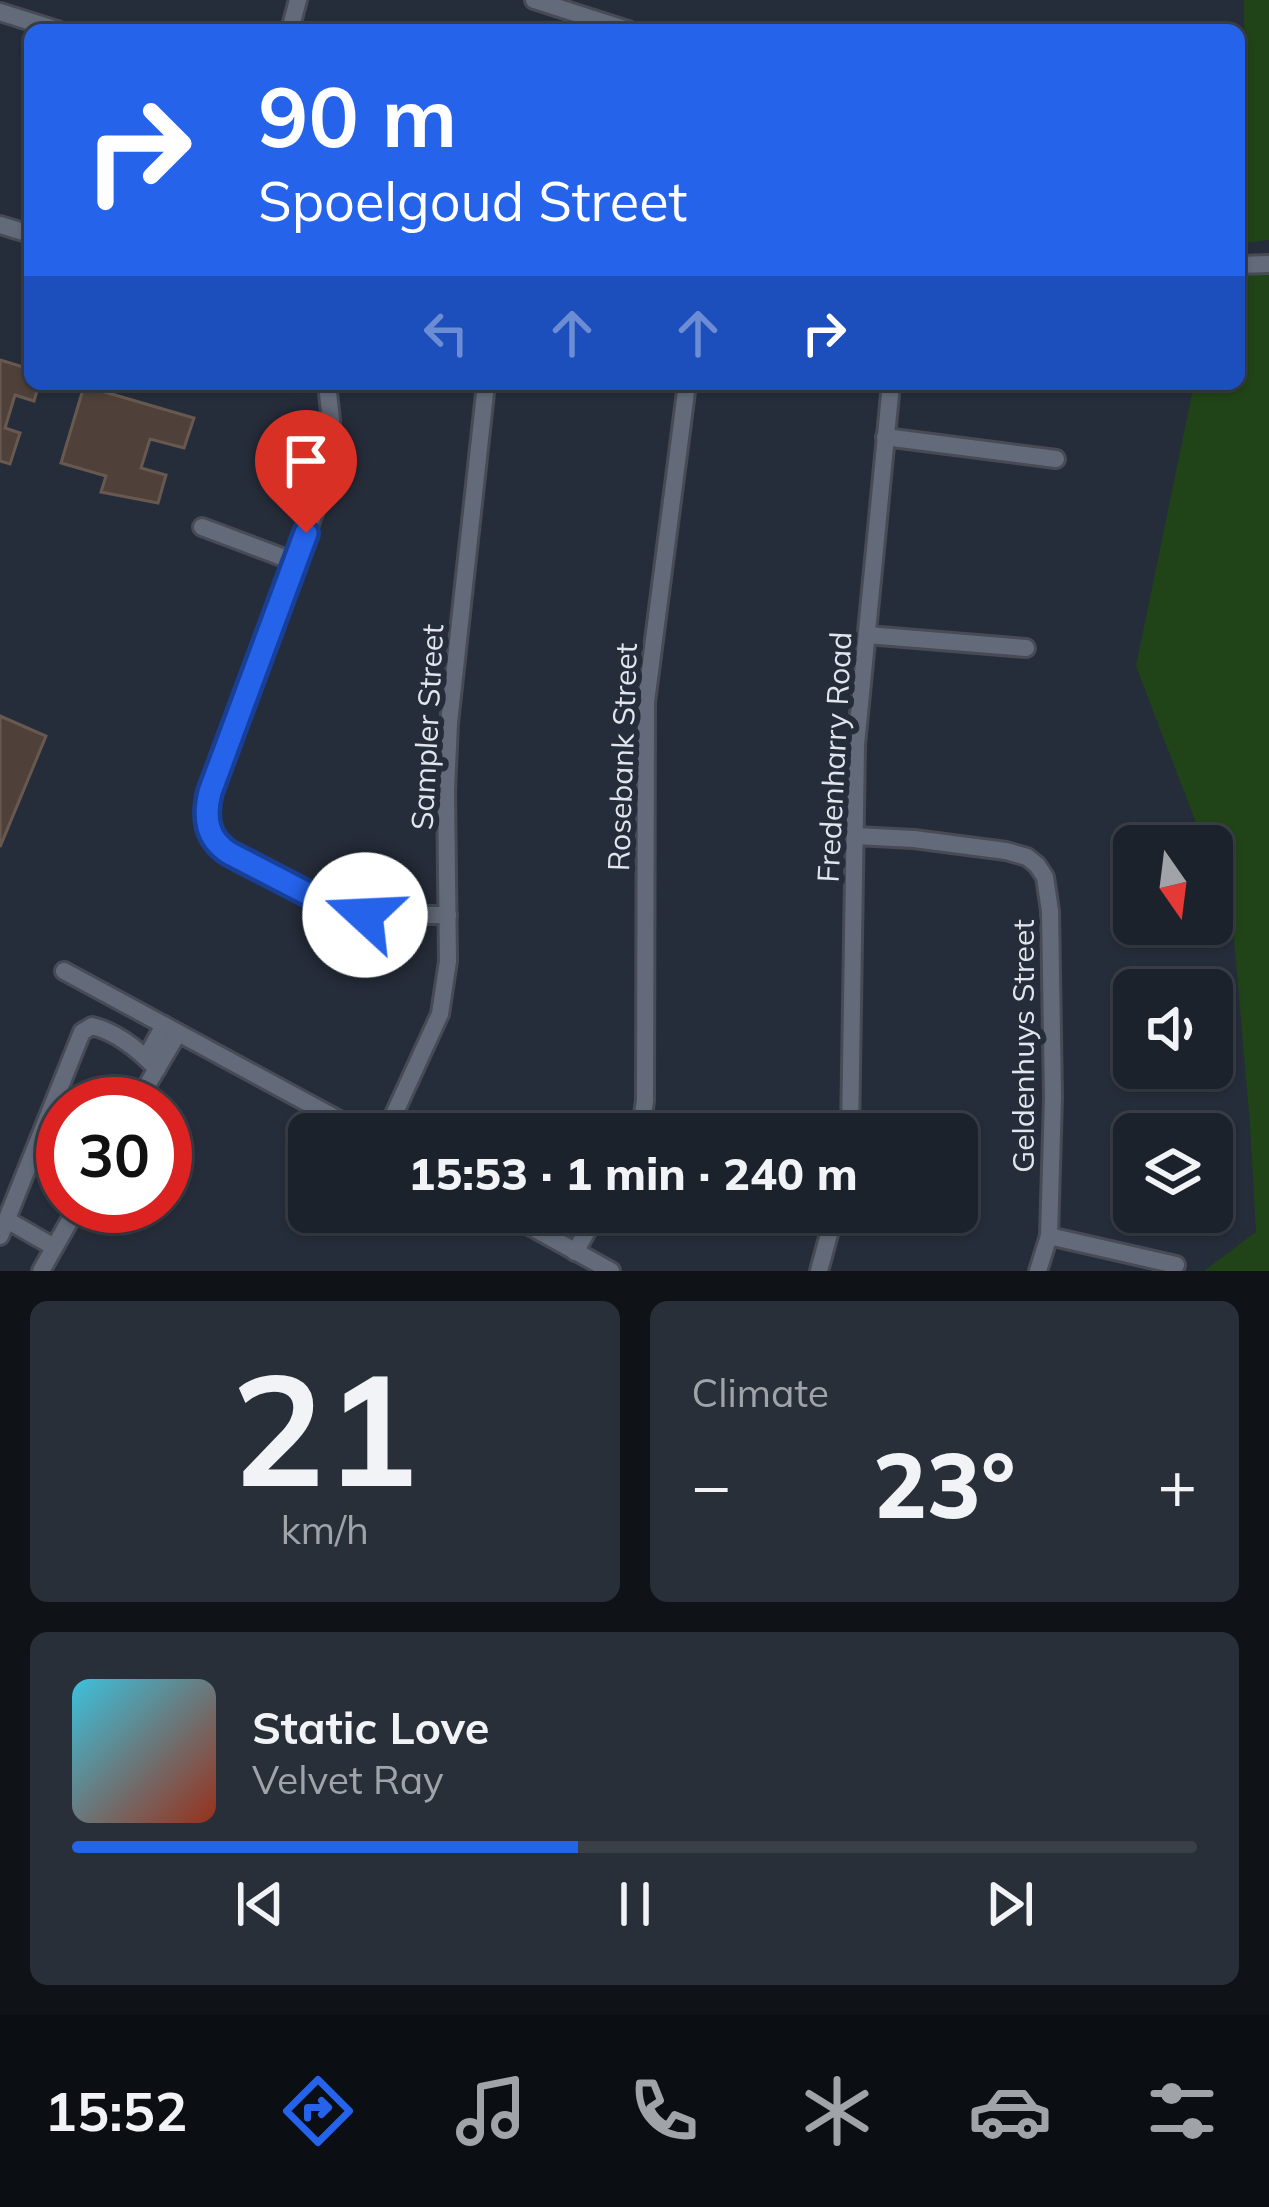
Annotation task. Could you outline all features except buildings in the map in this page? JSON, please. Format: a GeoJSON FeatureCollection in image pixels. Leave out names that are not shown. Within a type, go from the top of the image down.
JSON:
{"type":"FeatureCollection","features":[{"type":"Feature","properties":{"kind":"street"},"geometry":{"type":"LineString","coordinates":[[534,0],[609,24]]}},
{"type":"Feature","properties":{"kind":"street"},"geometry":{"type":"LineString","coordinates":[[0,12],[38,24]]}},
{"type":"Feature","properties":{"kind":"street"},"geometry":{"type":"LineString","coordinates":[[328,390],[330,445],[317,505],[210,792],[206,820],[217,845],[335,908],[365,915],[448,914]]}},
{"type":"Feature","properties":{"kind":"street","name":"Sampler Street"},"geometry":{"type":"LineString","coordinates":[[395,1113],[440,1014],[448,961],[449,723],[485,390]]}},
{"type":"Feature","properties":{"kind":"street","name":"Rosebank Street"},"geometry":{"type":"LineString","coordinates":[[643,1113],[646,702],[686,390]]}},
{"type":"Feature","properties":{"kind":"street","name":"Fredenharry Road"},"geometry":{"type":"LineString","coordinates":[[850,1113],[856,745],[890,390]]}},
{"type":"Feature","properties":{"kind":"street"},"geometry":{"type":"LineString","coordinates":[[885,437],[1056,459]]}},
{"type":"Feature","properties":{"kind":"street"},"geometry":{"type":"LineString","coordinates":[[202,526],[295,562]]}},
{"type":"Feature","properties":{"kind":"street"},"geometry":{"type":"LineString","coordinates":[[867,634],[1026,648]]}},
{"type":"Feature","properties":{"kind":"street","name":"Geldenhuys Street"},"geometry":{"type":"LineString","coordinates":[[854,836],[1006,850],[1027,857],[1045,878],[1053,1007],[1049,1236],[1038,1271]]}},
{"type":"Feature","properties":{"kind":"street"},"geometry":{"type":"LineString","coordinates":[[64,971],[167,1036],[323,1113]]}},
{"type":"Feature","properties":{"kind":"street"},"geometry":{"type":"LineString","coordinates":[[54,1247],[3,1228],[82,1032],[92,1026],[104,1029],[152,1063]]}},
{"type":"Feature","properties":{"kind":"street"},"geometry":{"type":"LineString","coordinates":[[147,1077],[167,1036]]}},
{"type":"Feature","properties":{"kind":"street"},"geometry":{"type":"LineString","coordinates":[[41,1271],[62,1233]]}},
{"type":"Feature","properties":{"kind":"street"},"geometry":{"type":"LineString","coordinates":[[541,1233],[611,1271]]}},
{"type":"Feature","properties":{"kind":"street"},"geometry":{"type":"LineString","coordinates":[[575,1252],[586,1233]]}},
{"type":"Feature","properties":{"kind":"street"},"geometry":{"type":"LineString","coordinates":[[819,1271],[830,1233]]}},
{"type":"Feature","properties":{"kind":"street"},"geometry":{"type":"LineString","coordinates":[[1049,1236],[1176,1264]]}},
{"type":"Feature","properties":{"kind":"green space"},"geometry":{"type":"Polygon","coordinates":[[[1244,0],[1269,0],[1269,240],[1245,243],[1245,24],[1244,0]]]}},
{"type":"Feature","properties":{"kind":"green space"},"geometry":{"type":"Polygon","coordinates":[[[1269,262],[1269,1271],[1204,1271],[1256,1232],[1233,927],[1233,825],[1197,825],[1136,666],[1193,390],[1245,390],[1245,263],[1269,262]]]}},
{"type":"Feature","properties":{"kind":"route"},"geometry":{"type":"LineString","coordinates":[[306,533],[210,792],[206,820],[217,845],[229,853],[335,908],[365,915]]}}]}
